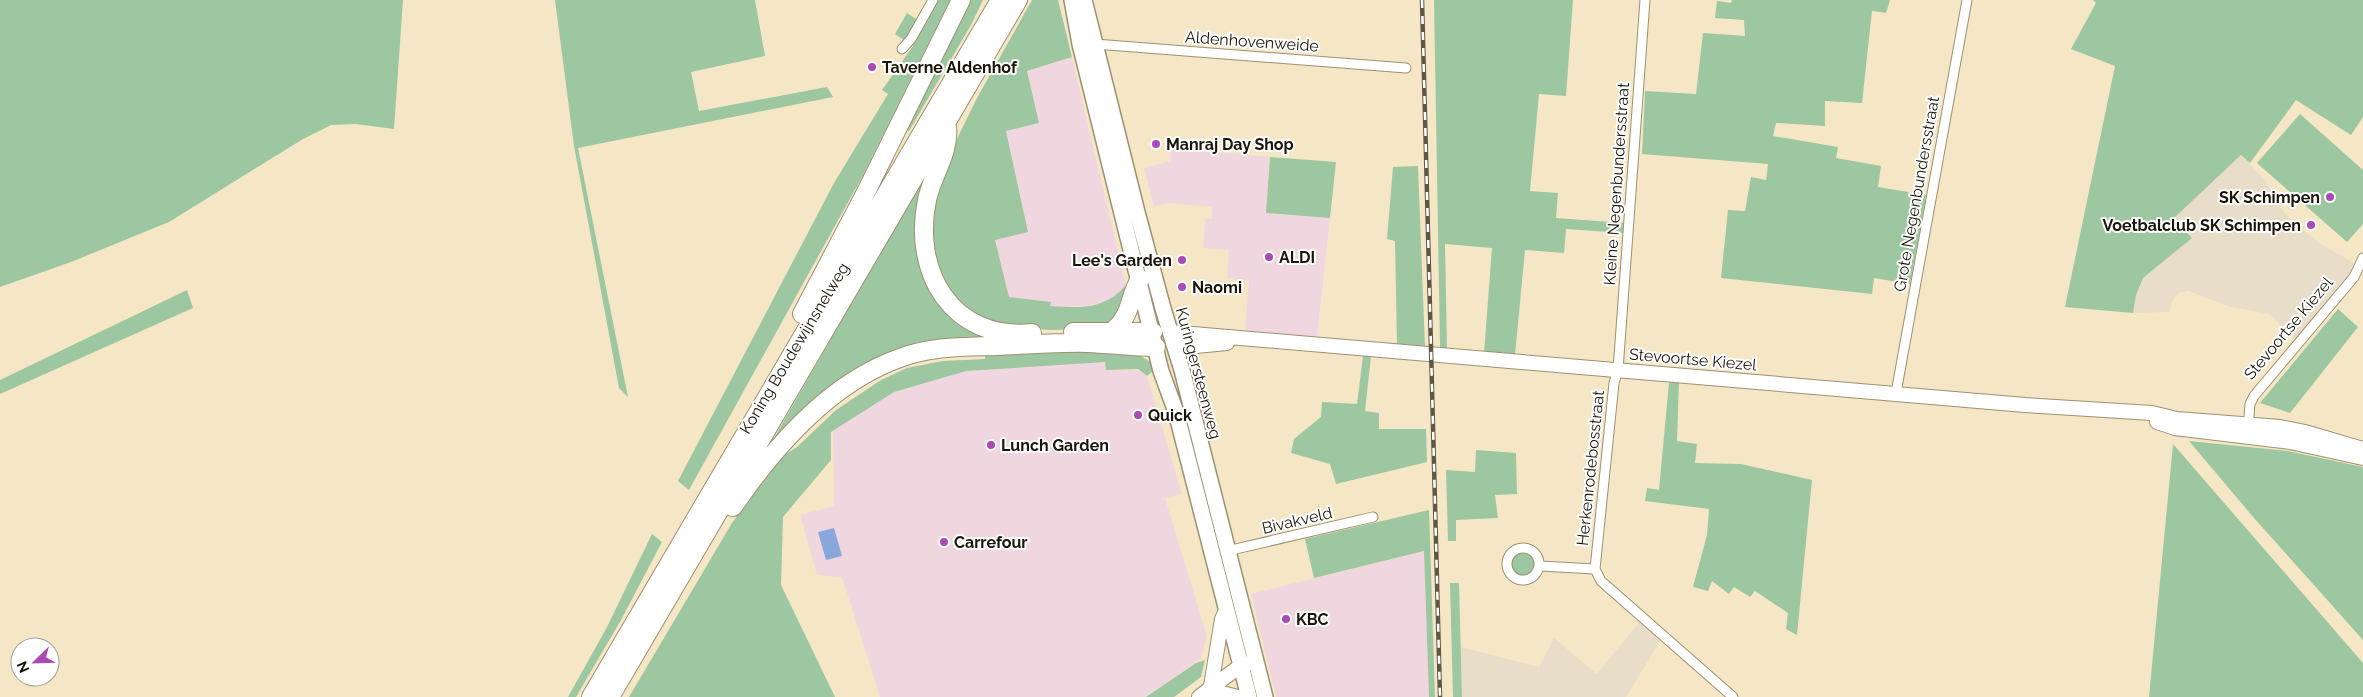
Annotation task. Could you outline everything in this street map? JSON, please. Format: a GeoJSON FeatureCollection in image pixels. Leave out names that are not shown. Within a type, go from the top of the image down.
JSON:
{"type":"FeatureCollection","features":[{"type":"Feature","properties":{"kind":"highway"},"geometry":{"type":"LineString","coordinates":[[769,392],[769,375],[864,196],[962,0]]}},
{"type":"Feature","properties":{"kind":"highway","name":"Koning Boudewijnsnelweg"},"geometry":{"type":"LineString","coordinates":[[591,697],[1000,0]]}},
{"type":"Feature","properties":{"kind":"highway","name":"Koning Boudewijnsnelweg"},"geometry":{"type":"LineString","coordinates":[[610,697],[1018,0]]}},
{"type":"Feature","properties":{"kind":"highway"},"geometry":{"type":"LineString","coordinates":[[947,123],[949,139],[928,197],[923,237],[933,282],[948,303],[962,316],[979,326],[998,332],[1017,335],[1113,331],[1160,337]]}},
{"type":"Feature","properties":{"kind":"highway"},"geometry":{"type":"LineString","coordinates":[[1113,331],[1123,323],[1128,313],[1133,291],[1140,280]]}},
{"type":"Feature","properties":{"kind":"highway"},"geometry":{"type":"LineString","coordinates":[[692,555],[713,536],[754,475],[796,430],[846,386],[899,358],[926,350],[962,347],[1087,343],[1160,337]]}},
{"type":"Feature","properties":{"kind":"main road","name":"Kuringersteenweg"},"geometry":{"type":"LineString","coordinates":[[1072,0],[1080,44],[1140,280],[1160,337]]}},
{"type":"Feature","properties":{"kind":"main road","name":"Kuringersteenweg"},"geometry":{"type":"LineString","coordinates":[[1084,0],[1138,216],[1160,337],[1161,371],[1176,412],[1249,697]]}},
{"type":"Feature","properties":{"kind":"main road","name":"Stevoortse Kiezel"},"geometry":{"type":"LineString","coordinates":[[1160,337],[1176,348],[1192,348],[1250,340]]}},
{"type":"Feature","properties":{"kind":"main road","name":"Stevoortse Kiezel"},"geometry":{"type":"LineString","coordinates":[[1160,337],[1250,340],[2133,414],[2175,428],[2306,432],[2363,449]]}},
{"type":"Feature","properties":{"kind":"main road","name":"Kuringersteenweg"},"geometry":{"type":"LineString","coordinates":[[1176,348],[1265,697]]}},
{"type":"Feature","properties":{"kind":"main road","name":"Stevoortse Kiezel"},"geometry":{"type":"LineString","coordinates":[[2248,430],[2290,442],[2363,458]]}},
{"type":"Feature","properties":{"kind":"main road"},"geometry":{"type":"LineString","coordinates":[[1208,692],[1222,619],[1226,611]]}},
{"type":"Feature","properties":{"kind":"main road"},"geometry":{"type":"LineString","coordinates":[[1199,697],[1240,666],[1255,661]]}},
{"type":"Feature","properties":{"kind":"main road"},"geometry":{"type":"LineString","coordinates":[[1208,692],[1238,697]]}},
{"type":"Feature","properties":{"kind":"street"},"geometry":{"type":"LineString","coordinates":[[902,49],[911,39],[932,0]]}},
{"type":"Feature","properties":{"kind":"street","name":"Kleine Negenbundersstraat"},"geometry":{"type":"LineString","coordinates":[[1618,370],[1644,0]]}},
{"type":"Feature","properties":{"kind":"street","name":"Grote Negenbundersstraat"},"geometry":{"type":"LineString","coordinates":[[1896,393],[1967,0]]}},
{"type":"Feature","properties":{"kind":"street","name":"Aldenhovenweide"},"geometry":{"type":"LineString","coordinates":[[1095,44],[1406,68]]}},
{"type":"Feature","properties":{"kind":"street","name":"Stevoortse Kiezel"},"geometry":{"type":"LineString","coordinates":[[2248,430],[2250,404],[2254,396],[2354,277],[2363,258]]}},
{"type":"Feature","properties":{"kind":"street","name":"Herkenrodebosstraat"},"geometry":{"type":"LineString","coordinates":[[1618,370],[1614,382],[1595,569],[1601,581],[1734,697]]}},
{"type":"Feature","properties":{"kind":"street","name":"Bivakveld"},"geometry":{"type":"LineString","coordinates":[[1227,551],[1373,517]]}},
{"type":"Feature","properties":{"kind":"street","name":"Herkenrodebosstraat"},"geometry":{"type":"LineString","coordinates":[[1540,566],[1595,569]]}},
{"type":"Feature","properties":{"kind":"shaded area"},"geometry":{"type":"Polygon","coordinates":[[[1072,57],[1126,285],[1116,297],[1100,305],[1065,307],[1050,306],[1050,302],[1009,297],[995,239],[1028,232],[1006,130],[1038,123],[1027,71],[1072,57]]]}},
{"type":"Feature","properties":{"kind":"shaded area"},"geometry":{"type":"Polygon","coordinates":[[[1171,148],[1270,157],[1266,213],[1330,218],[1317,337],[1245,331],[1249,280],[1227,278],[1229,250],[1203,248],[1205,219],[1212,219],[1212,207],[1168,203],[1154,206],[1144,168],[1170,161],[1171,148]]]}},
{"type":"Feature","properties":{"kind":"shaded area"},"geometry":{"type":"Polygon","coordinates":[[[2241,155],[2265,180],[2281,208],[2293,222],[2321,244],[2354,263],[2353,270],[2327,304],[2295,340],[2270,314],[2230,307],[2189,291],[2179,293],[2172,301],[2170,312],[2133,313],[2136,295],[2142,278],[2191,238],[2173,219],[2241,155]]]}},
{"type":"Feature","properties":{"kind":"shaded area"},"geometry":{"type":"Polygon","coordinates":[[[1105,362],[1107,370],[1137,370],[1147,376],[1182,494],[1165,498],[1207,636],[1201,659],[1145,697],[880,697],[842,577],[817,575],[800,515],[834,506],[833,423],[892,388],[965,366],[1105,362]]]}},
{"type":"Feature","properties":{"kind":"shaded area"},"geometry":{"type":"Polygon","coordinates":[[[1424,551],[1429,697],[1276,697],[1251,594],[1424,551]]]}},
{"type":"Feature","properties":{"kind":"shaded area"},"geometry":{"type":"Polygon","coordinates":[[[1641,620],[1662,638],[1626,697],[1462,697],[1461,647],[1539,667],[1554,638],[1597,674],[1641,620]]]}},
{"type":"Feature","properties":{"kind":"green space"},"geometry":{"type":"Polygon","coordinates":[[[0,0],[403,0],[394,129],[356,124],[331,125],[303,139],[169,222],[71,262],[0,287],[0,0]]]}},
{"type":"Feature","properties":{"kind":"green space"},"geometry":{"type":"Polygon","coordinates":[[[555,0],[755,0],[765,56],[691,72],[699,111],[827,87],[833,97],[578,148],[628,397],[619,388],[574,146],[555,0]]]}},
{"type":"Feature","properties":{"kind":"green space"},"geometry":{"type":"Polygon","coordinates":[[[928,0],[950,0],[862,177],[689,490],[678,481],[834,183],[888,94],[882,90],[913,46],[895,34],[907,13],[925,25],[929,19],[921,13],[928,0]]]}},
{"type":"Feature","properties":{"kind":"green space"},"geometry":{"type":"Polygon","coordinates":[[[967,0],[983,0],[971,25],[909,131],[902,128],[967,0]]]}},
{"type":"Feature","properties":{"kind":"green space"},"geometry":{"type":"Polygon","coordinates":[[[1032,0],[1058,0],[1072,57],[1027,71],[1039,123],[1006,131],[1028,232],[995,240],[1009,297],[1051,302],[1050,306],[1092,306],[1109,299],[1126,285],[1128,291],[1116,324],[1090,329],[1049,330],[1000,325],[967,311],[941,280],[929,239],[933,198],[951,151],[977,98],[1032,0]]]}},
{"type":"Feature","properties":{"kind":"green space"},"geometry":{"type":"Polygon","coordinates":[[[1434,0],[1573,0],[1566,96],[1539,94],[1530,191],[1558,193],[1556,218],[1625,223],[1624,233],[1566,229],[1564,253],[1525,250],[1515,355],[1484,353],[1492,248],[1445,244],[1447,349],[1440,347],[1434,0]]]}},
{"type":"Feature","properties":{"kind":"green space"},"geometry":{"type":"Polygon","coordinates":[[[1732,0],[1890,0],[1886,13],[1872,11],[1862,103],[1825,101],[1825,126],[1776,123],[1773,136],[1838,147],[1836,158],[1881,166],[1878,187],[1926,195],[1910,284],[1874,278],[1872,294],[1721,278],[1728,210],[1745,211],[1751,177],[1766,180],[1768,164],[1642,154],[1645,91],[1696,94],[1703,33],[1745,36],[1744,20],[1715,18],[1717,1],[1731,3],[1732,0]]]}},
{"type":"Feature","properties":{"kind":"green space"},"geometry":{"type":"Polygon","coordinates":[[[2093,0],[2363,0],[2363,117],[2351,135],[2296,100],[2250,163],[2241,155],[2173,219],[2192,238],[2143,278],[2136,295],[2133,313],[2065,307],[2115,66],[2071,49],[2096,3],[2093,0]]]}},
{"type":"Feature","properties":{"kind":"green space","name":"SK Schimpen"},"geometry":{"type":"Polygon","coordinates":[[[2300,114],[2363,170],[2363,224],[2347,242],[2257,163],[2300,114]]]}},
{"type":"Feature","properties":{"kind":"green space"},"geometry":{"type":"Polygon","coordinates":[[[1270,157],[1336,162],[1330,218],[1266,213],[1270,157]]]}},
{"type":"Feature","properties":{"kind":"green space"},"geometry":{"type":"Polygon","coordinates":[[[931,165],[927,274],[986,332],[982,339],[910,349],[883,356],[870,362],[857,369],[830,390],[766,452],[931,165]]]}},
{"type":"Feature","properties":{"kind":"green space"},"geometry":{"type":"Polygon","coordinates":[[[1418,166],[1425,348],[1397,346],[1395,241],[1387,239],[1393,167],[1418,166]]]}},
{"type":"Feature","properties":{"kind":"green space"},"geometry":{"type":"Polygon","coordinates":[[[187,290],[193,308],[0,394],[0,380],[187,290]]]}},
{"type":"Feature","properties":{"kind":"green space"},"geometry":{"type":"Polygon","coordinates":[[[2338,309],[2358,327],[2290,413],[2260,403],[2338,309]]]}},
{"type":"Feature","properties":{"kind":"green space"},"geometry":{"type":"Polygon","coordinates":[[[1092,349],[1136,353],[1150,362],[1153,371],[1147,376],[1138,369],[1106,370],[1105,362],[966,371],[894,392],[831,432],[831,460],[783,517],[781,585],[835,697],[629,697],[732,523],[778,459],[797,447],[836,410],[881,380],[907,368],[943,361],[985,359],[985,353],[1092,349]]]}},
{"type":"Feature","properties":{"kind":"green space"},"geometry":{"type":"Polygon","coordinates":[[[1363,356],[1371,356],[1365,411],[1379,413],[1379,429],[1426,429],[1427,462],[1336,484],[1330,464],[1291,453],[1294,439],[1321,417],[1322,402],[1357,404],[1363,356]]]}},
{"type":"Feature","properties":{"kind":"green space"},"geometry":{"type":"Polygon","coordinates":[[[1669,383],[1679,383],[1677,441],[1697,444],[1695,463],[1741,464],[1812,480],[1797,635],[1786,629],[1788,613],[1755,591],[1750,597],[1734,587],[1729,594],[1712,581],[1708,591],[1693,587],[1707,535],[1709,509],[1645,501],[1647,488],[1659,490],[1669,383]]]}},
{"type":"Feature","properties":{"kind":"green space"},"geometry":{"type":"Polygon","coordinates":[[[2189,441],[2288,451],[2363,467],[2363,640],[2254,518],[2189,441]]]}},
{"type":"Feature","properties":{"kind":"green space"},"geometry":{"type":"Polygon","coordinates":[[[2173,444],[2363,663],[2363,697],[2149,697],[2173,444]]]}},
{"type":"Feature","properties":{"kind":"green space"},"geometry":{"type":"Polygon","coordinates":[[[1476,450],[1516,453],[1517,494],[1495,495],[1498,518],[1456,520],[1456,541],[1448,541],[1446,470],[1475,472],[1476,450]]]}},
{"type":"Feature","properties":{"kind":"green space"},"geometry":{"type":"Polygon","coordinates":[[[1429,510],[1435,697],[1429,697],[1424,551],[1314,578],[1305,539],[1429,510]]]}},
{"type":"Feature","properties":{"kind":"green space"},"geometry":{"type":"Polygon","coordinates":[[[652,534],[662,542],[621,620],[576,697],[568,697],[607,627],[652,534]]]}},
{"type":"Feature","properties":{"kind":"green space"},"geometry":{"type":"Polygon","coordinates":[[[1523,551],[1532,555],[1536,564],[1532,573],[1523,577],[1514,573],[1510,564],[1514,555],[1523,551]]]}},
{"type":"Feature","properties":{"kind":"green space"},"geometry":{"type":"Polygon","coordinates":[[[1450,583],[1459,583],[1462,697],[1453,697],[1450,583]]]}},
{"type":"Feature","properties":{"kind":"green space"},"geometry":{"type":"Polygon","coordinates":[[[1205,660],[1201,677],[1174,697],[1146,697],[1196,663],[1205,660]]]}},
{"type":"Feature","properties":{"kind":"water"},"geometry":{"type":"Polygon","coordinates":[[[834,528],[842,556],[826,560],[818,532],[834,528]]]}},
{"type":"Feature","properties":{"kind":"railway"},"geometry":{"type":"LineString","coordinates":[[1422,0],[1440,697]]}},
{"type":"Feature","properties":{"kind":"place","name":"Taverne Aldenhof"},"geometry":{"type":"Point","coordinates":[872,67]}},
{"type":"Feature","properties":{"kind":"place","name":"Manraj Day Shop"},"geometry":{"type":"Point","coordinates":[1156,144]}},
{"type":"Feature","properties":{"kind":"place","name":"SK Schimpen"},"geometry":{"type":"Point","coordinates":[2330,197]}},
{"type":"Feature","properties":{"kind":"place","name":"Voetbalclub SK Schimpen"},"geometry":{"type":"Point","coordinates":[2311,225]}},
{"type":"Feature","properties":{"kind":"place","name":"ALDI"},"geometry":{"type":"Point","coordinates":[1269,257]}},
{"type":"Feature","properties":{"kind":"place","name":"Lee's Garden"},"geometry":{"type":"Point","coordinates":[1182,260]}},
{"type":"Feature","properties":{"kind":"place","name":"Naomi"},"geometry":{"type":"Point","coordinates":[1182,287]}},
{"type":"Feature","properties":{"kind":"place","name":"Quick"},"geometry":{"type":"Point","coordinates":[1138,415]}},
{"type":"Feature","properties":{"kind":"place","name":"Lunch Garden"},"geometry":{"type":"Point","coordinates":[991,445]}},
{"type":"Feature","properties":{"kind":"place","name":"Carrefour"},"geometry":{"type":"Point","coordinates":[944,542]}},
{"type":"Feature","properties":{"kind":"place","name":"KBC"},"geometry":{"type":"Point","coordinates":[1286,619]}}]}
